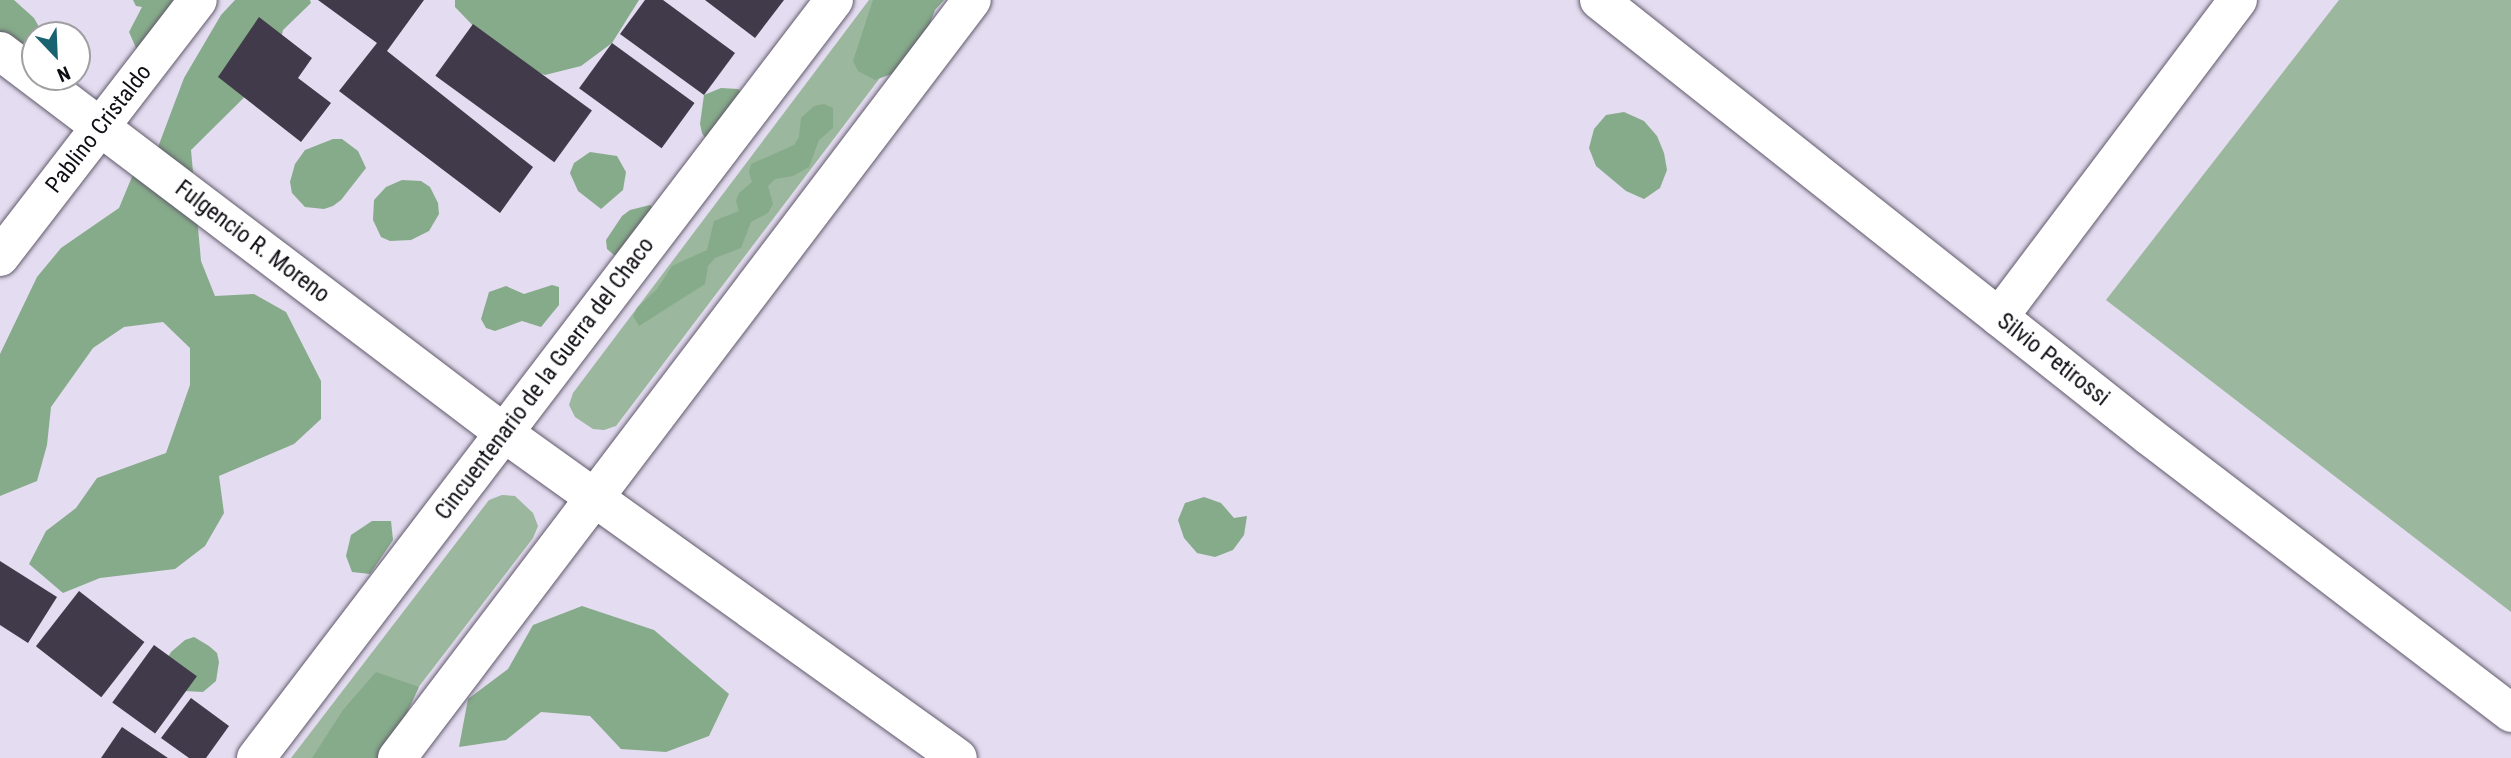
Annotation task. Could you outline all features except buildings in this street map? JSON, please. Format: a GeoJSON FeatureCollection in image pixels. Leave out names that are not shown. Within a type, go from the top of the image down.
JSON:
{"type":"FeatureCollection","features":[{"type":"Feature","properties":{"kind":"street","name":"Pablino Cristaldo"},"geometry":{"type":"LineString","coordinates":[[0,257],[198,0]]}},
{"type":"Feature","properties":{"kind":"street","name":"Cincuentenario de la Guerra del Chaco"},"geometry":{"type":"LineString","coordinates":[[256,758],[834,0]]}},
{"type":"Feature","properties":{"kind":"street"},"geometry":{"type":"LineString","coordinates":[[397,758],[972,0]]}},
{"type":"Feature","properties":{"kind":"street","name":"Silvio Petirossi"},"geometry":{"type":"LineString","coordinates":[[1599,0],[1999,317],[2511,713]]}},
{"type":"Feature","properties":{"kind":"street"},"geometry":{"type":"LineString","coordinates":[[1999,317],[2238,0]]}},
{"type":"Feature","properties":{"kind":"street","name":"Fulgencio R. Moreno"},"geometry":{"type":"LineString","coordinates":[[0,51],[504,433],[958,758]]}},
{"type":"Feature","properties":{"kind":"green space"},"geometry":{"type":"Polygon","coordinates":[[[0,0],[14,0],[36,21],[21,21],[21,46],[8,49],[0,43],[0,0]]]}},
{"type":"Feature","properties":{"kind":"green space"},"geometry":{"type":"Polygon","coordinates":[[[133,0],[192,0],[140,57],[129,32],[142,7],[136,6],[133,0]]]}},
{"type":"Feature","properties":{"kind":"green space"},"geometry":{"type":"Polygon","coordinates":[[[235,0],[310,0],[311,3],[283,30],[275,67],[191,150],[201,261],[215,296],[254,294],[286,312],[321,381],[321,419],[294,444],[219,476],[224,513],[205,546],[175,569],[100,578],[63,593],[29,564],[46,531],[76,508],[97,478],[166,453],[190,385],[190,348],[163,322],[124,327],[93,348],[51,407],[47,445],[37,481],[0,496],[0,354],[37,277],[61,248],[119,208],[134,172],[158,147],[184,78],[221,15],[235,0]]]}},
{"type":"Feature","properties":{"kind":"green space"},"geometry":{"type":"Polygon","coordinates":[[[455,0],[639,0],[612,43],[581,66],[545,75],[507,61],[455,7],[455,0]]]}},
{"type":"Feature","properties":{"kind":"green space"},"geometry":{"type":"Polygon","coordinates":[[[869,0],[939,0],[616,426],[604,430],[593,429],[575,417],[569,405],[573,393],[869,0]]]}},
{"type":"Feature","properties":{"kind":"green space"},"geometry":{"type":"Polygon","coordinates":[[[873,0],[944,0],[935,10],[928,28],[903,70],[875,80],[858,71],[853,61],[873,0]]]}},
{"type":"Feature","properties":{"kind":"green space"},"geometry":{"type":"Polygon","coordinates":[[[2339,0],[2511,0],[2511,612],[2106,300],[2339,0]]]}},
{"type":"Feature","properties":{"kind":"green space"},"geometry":{"type":"Polygon","coordinates":[[[721,88],[738,89],[746,96],[708,142],[700,124],[704,95],[721,88]]]}},
{"type":"Feature","properties":{"kind":"green space"},"geometry":{"type":"Polygon","coordinates":[[[824,104],[833,108],[833,128],[819,140],[809,167],[793,176],[775,179],[768,186],[773,204],[768,213],[751,222],[741,248],[715,258],[708,266],[705,284],[639,326],[633,316],[637,308],[657,289],[672,266],[707,250],[714,221],[739,211],[736,201],[739,193],[752,182],[749,173],[751,164],[794,145],[799,137],[801,118],[814,106],[824,104]]]}},
{"type":"Feature","properties":{"kind":"green space"},"geometry":{"type":"Polygon","coordinates":[[[1624,112],[1644,121],[1657,136],[1664,153],[1667,170],[1660,188],[1644,199],[1626,191],[1596,166],[1589,148],[1594,129],[1606,115],[1624,112]]]}},
{"type":"Feature","properties":{"kind":"green space"},"geometry":{"type":"Polygon","coordinates":[[[333,139],[342,139],[358,151],[366,168],[341,200],[333,206],[324,209],[305,207],[292,193],[290,182],[295,164],[305,150],[333,139]]]}},
{"type":"Feature","properties":{"kind":"green space"},"geometry":{"type":"Polygon","coordinates":[[[590,152],[617,156],[626,172],[623,190],[601,209],[578,191],[570,173],[574,163],[590,152]]]}},
{"type":"Feature","properties":{"kind":"green space"},"geometry":{"type":"Polygon","coordinates":[[[402,180],[421,181],[430,187],[438,203],[439,214],[429,231],[411,240],[390,241],[381,237],[373,220],[374,200],[386,187],[402,180]]]}},
{"type":"Feature","properties":{"kind":"green space"},"geometry":{"type":"Polygon","coordinates":[[[650,205],[657,211],[624,255],[614,255],[607,249],[606,240],[622,216],[630,210],[650,205]]]}},
{"type":"Feature","properties":{"kind":"green space"},"geometry":{"type":"Polygon","coordinates":[[[552,285],[559,287],[559,305],[541,327],[522,321],[495,331],[486,328],[481,319],[489,292],[506,286],[524,294],[552,285]]]}},
{"type":"Feature","properties":{"kind":"green space"},"geometry":{"type":"Polygon","coordinates":[[[502,495],[515,496],[533,513],[538,526],[533,538],[364,758],[291,758],[489,500],[502,495]]]}},
{"type":"Feature","properties":{"kind":"green space"},"geometry":{"type":"Polygon","coordinates":[[[1204,497],[1221,503],[1234,518],[1247,516],[1244,535],[1233,550],[1215,557],[1197,553],[1184,538],[1178,520],[1185,503],[1204,497]]]}},
{"type":"Feature","properties":{"kind":"green space"},"geometry":{"type":"Polygon","coordinates":[[[372,521],[391,521],[393,540],[370,574],[352,572],[346,556],[351,535],[372,521]]]}},
{"type":"Feature","properties":{"kind":"green space"},"geometry":{"type":"Polygon","coordinates":[[[582,606],[654,630],[729,694],[709,736],[666,752],[621,749],[590,716],[541,712],[506,740],[459,747],[468,699],[508,669],[533,625],[582,606]]]}},
{"type":"Feature","properties":{"kind":"green space"},"geometry":{"type":"Polygon","coordinates":[[[194,637],[217,653],[219,662],[216,681],[203,692],[184,691],[166,661],[171,652],[185,640],[194,637]]]}},
{"type":"Feature","properties":{"kind":"green space"},"geometry":{"type":"Polygon","coordinates":[[[376,672],[419,687],[393,743],[390,758],[312,758],[343,710],[376,672]]]}}]}
